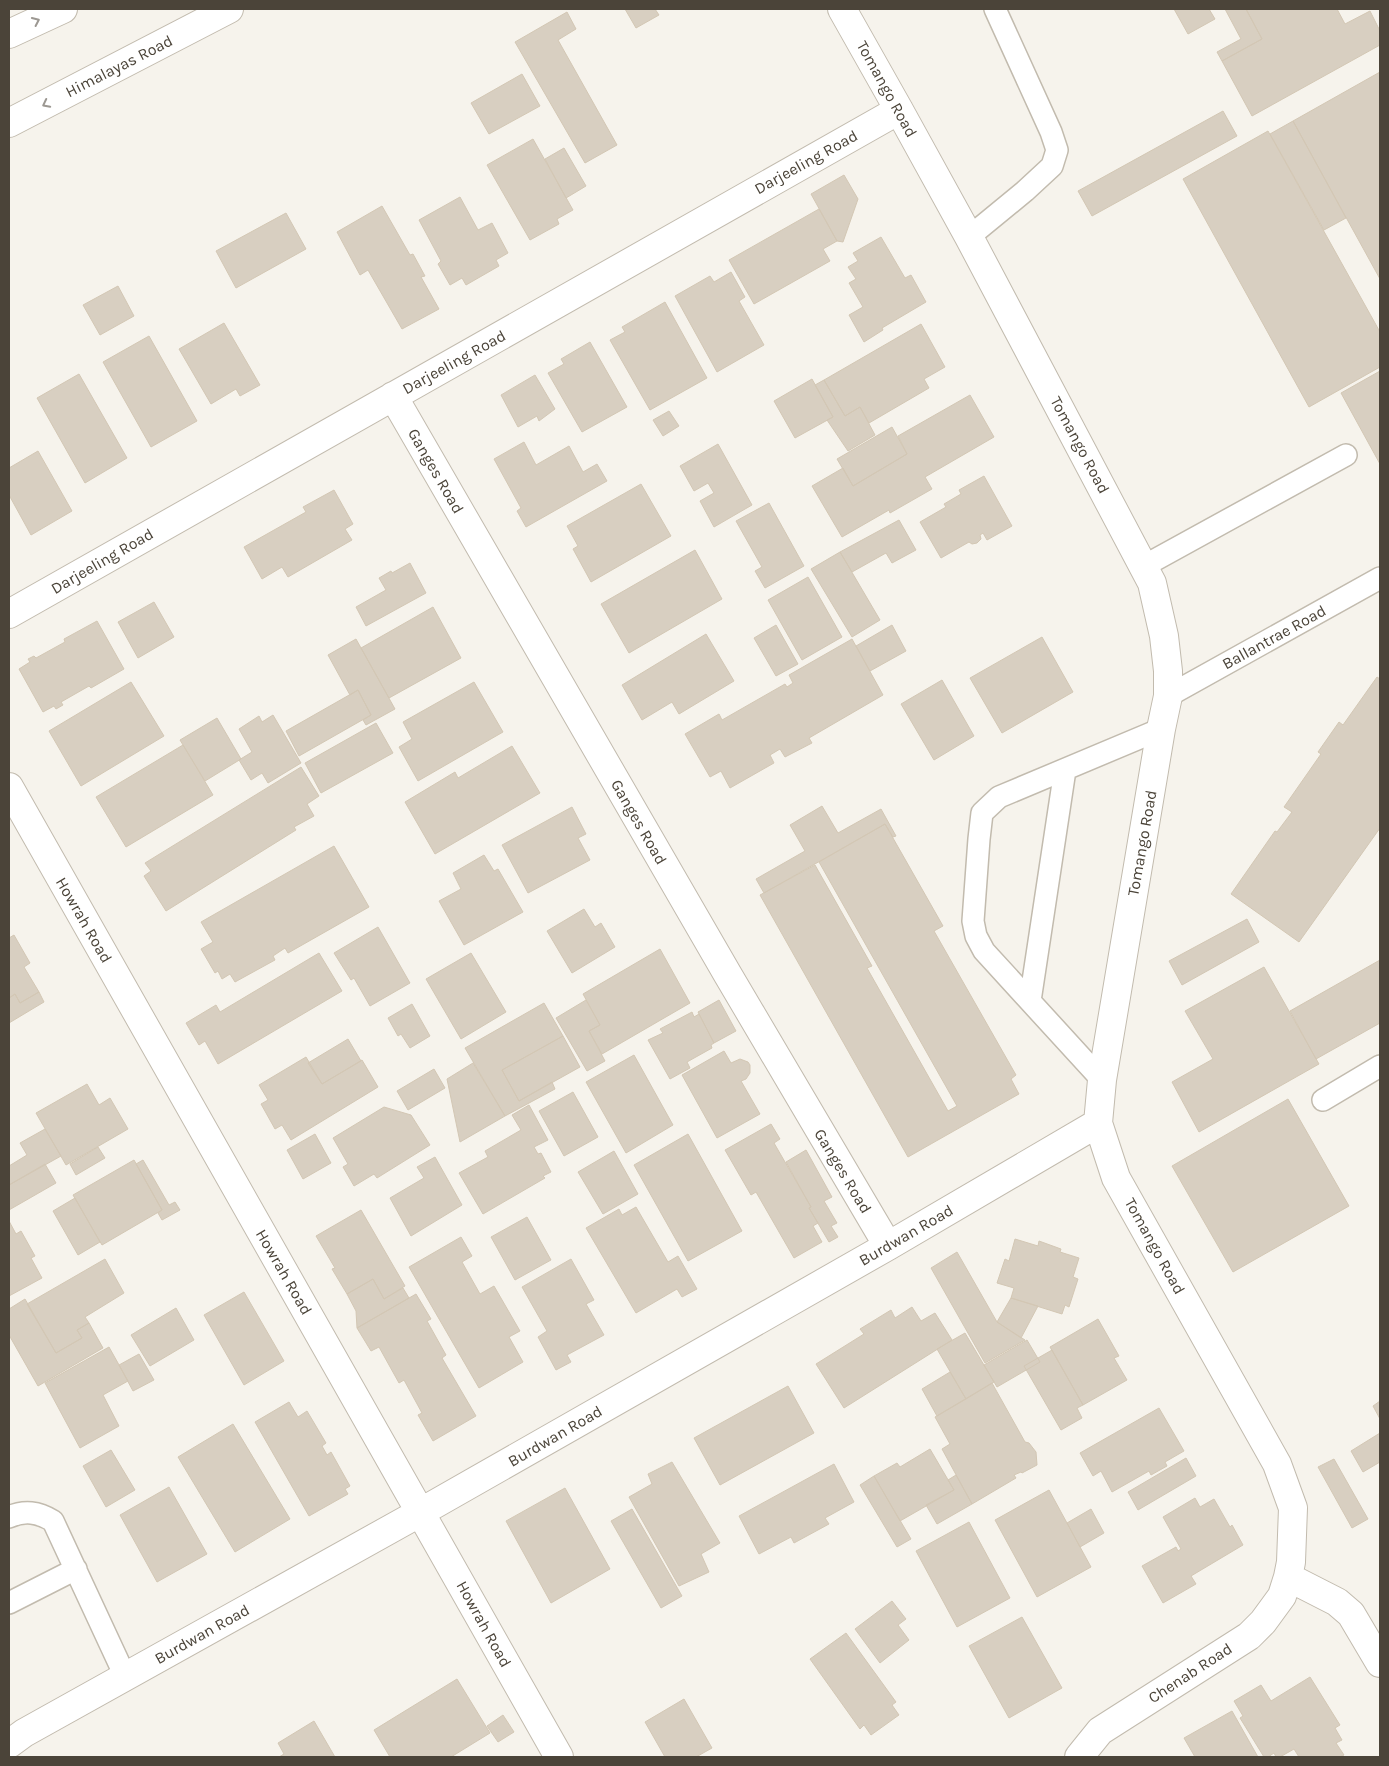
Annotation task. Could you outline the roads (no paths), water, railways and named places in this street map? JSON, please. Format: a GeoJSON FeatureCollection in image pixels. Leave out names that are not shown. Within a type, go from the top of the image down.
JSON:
{"type":"FeatureCollection","features":[{"type":"Feature","properties":{"kind":"street"},"geometry":{"type":"LineString","coordinates":[[9,34],[63,9]]}},
{"type":"Feature","properties":{"kind":"street","name":"Himalayas Road"},"geometry":{"type":"LineString","coordinates":[[9,123],[229,9]]}},
{"type":"Feature","properties":{"kind":"street","name":"Tomango Road"},"geometry":{"type":"LineString","coordinates":[[842,9],[969,237],[1152,583],[1160,612],[1165,645],[1168,696],[1102,1080],[1098,1123],[1116,1178],[1277,1464],[1293,1508],[1291,1562],[1288,1578]]}},
{"type":"Feature","properties":{"kind":"street","name":"Darjeeling Road"},"geometry":{"type":"LineString","coordinates":[[9,614],[899,110]]}},
{"type":"Feature","properties":{"kind":"street","name":"Ganges Road"},"geometry":{"type":"LineString","coordinates":[[393,396],[728,975],[888,1246]]}},
{"type":"Feature","properties":{"kind":"street","name":"Howrah Road"},"geometry":{"type":"LineString","coordinates":[[9,787],[421,1512],[552,1755]]}},
{"type":"Feature","properties":{"kind":"street","name":"Burdwan Road"},"geometry":{"type":"LineString","coordinates":[[9,1744],[24,1733],[421,1512],[888,1246],[1098,1123]]}},
{"type":"Feature","properties":{"kind":"street"},"geometry":{"type":"LineString","coordinates":[[1288,1578],[1337,1602],[1352,1614],[1380,1663]]}},
{"type":"Feature","properties":{"kind":"street","name":"Chenab Road"},"geometry":{"type":"LineString","coordinates":[[1079,1757],[1100,1730],[1249,1636],[1263,1622],[1282,1596],[1288,1578]]}},
{"type":"Feature","properties":{"kind":"lane"},"geometry":{"type":"LineString","coordinates":[[969,237],[1026,191],[1052,166],[1058,150],[995,9]]}},
{"type":"Feature","properties":{"kind":"lane"},"geometry":{"type":"LineString","coordinates":[[1144,566],[1346,455]]}},
{"type":"Feature","properties":{"kind":"lane","name":"Ballantrae Road"},"geometry":{"type":"LineString","coordinates":[[1168,696],[1380,578]]}},
{"type":"Feature","properties":{"kind":"lane"},"geometry":{"type":"LineString","coordinates":[[1102,1080],[984,951],[976,936],[973,921],[978,839],[982,814],[1000,797],[1161,729]]}},
{"type":"Feature","properties":{"kind":"lane"},"geometry":{"type":"LineString","coordinates":[[1030,1001],[1065,770]]}},
{"type":"Feature","properties":{"kind":"lane"},"geometry":{"type":"LineString","coordinates":[[1324,1100],[1380,1066]]}},
{"type":"Feature","properties":{"kind":"lane"},"geometry":{"type":"LineString","coordinates":[[9,1517],[20,1513],[32,1512],[53,1521],[125,1676]]}},
{"type":"Feature","properties":{"kind":"lane"},"geometry":{"type":"LineString","coordinates":[[9,1603],[76,1569]]}}]}
